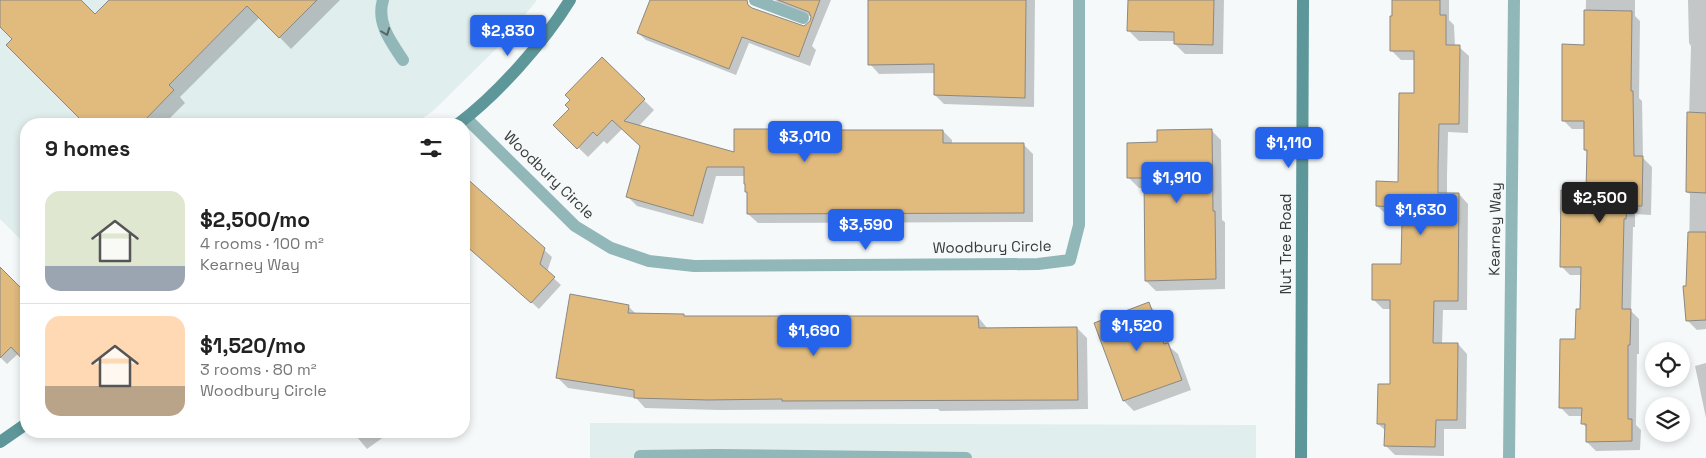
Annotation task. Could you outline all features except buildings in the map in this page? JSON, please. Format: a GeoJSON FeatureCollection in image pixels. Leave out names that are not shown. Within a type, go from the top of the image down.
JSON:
{"type":"FeatureCollection","features":[{"type":"Feature","properties":{"kind":"main road"},"geometry":{"type":"LineString","coordinates":[[465,118],[524,60],[570,0]]}},
{"type":"Feature","properties":{"kind":"main road","name":"Nut Tree Road"},"geometry":{"type":"LineString","coordinates":[[1301,458],[1303,0]]}},
{"type":"Feature","properties":{"kind":"main road"},"geometry":{"type":"LineString","coordinates":[[0,442],[20,428]]}},
{"type":"Feature","properties":{"kind":"street"},"geometry":{"type":"LineString","coordinates":[[384,0],[382,20],[387,37],[403,60]]}},
{"type":"Feature","properties":{"kind":"street"},"geometry":{"type":"LineString","coordinates":[[755,0],[803,18]]}},
{"type":"Feature","properties":{"kind":"street","name":"Woodbury Circle"},"geometry":{"type":"LineString","coordinates":[[470,128],[575,226],[611,248],[649,261],[694,266],[714,266],[1038,264],[1070,260],[1079,225],[1079,0]]}},
{"type":"Feature","properties":{"kind":"street","name":"Kearney Way"},"geometry":{"type":"LineString","coordinates":[[1509,458],[1514,0]]}},
{"type":"Feature","properties":{"kind":"street"},"geometry":{"type":"LineString","coordinates":[[640,458],[640,456],[966,458]]}},
{"type":"Feature","properties":{"kind":"shaded area"},"geometry":{"type":"Polygon","coordinates":[[[0,0],[537,0],[504,41],[433,111],[423,118],[20,118],[20,239],[0,219],[0,0]]]}},
{"type":"Feature","properties":{"kind":"shaded area"},"geometry":{"type":"Polygon","coordinates":[[[590,423],[1256,425],[1256,458],[590,458],[590,423]]]}}]}
